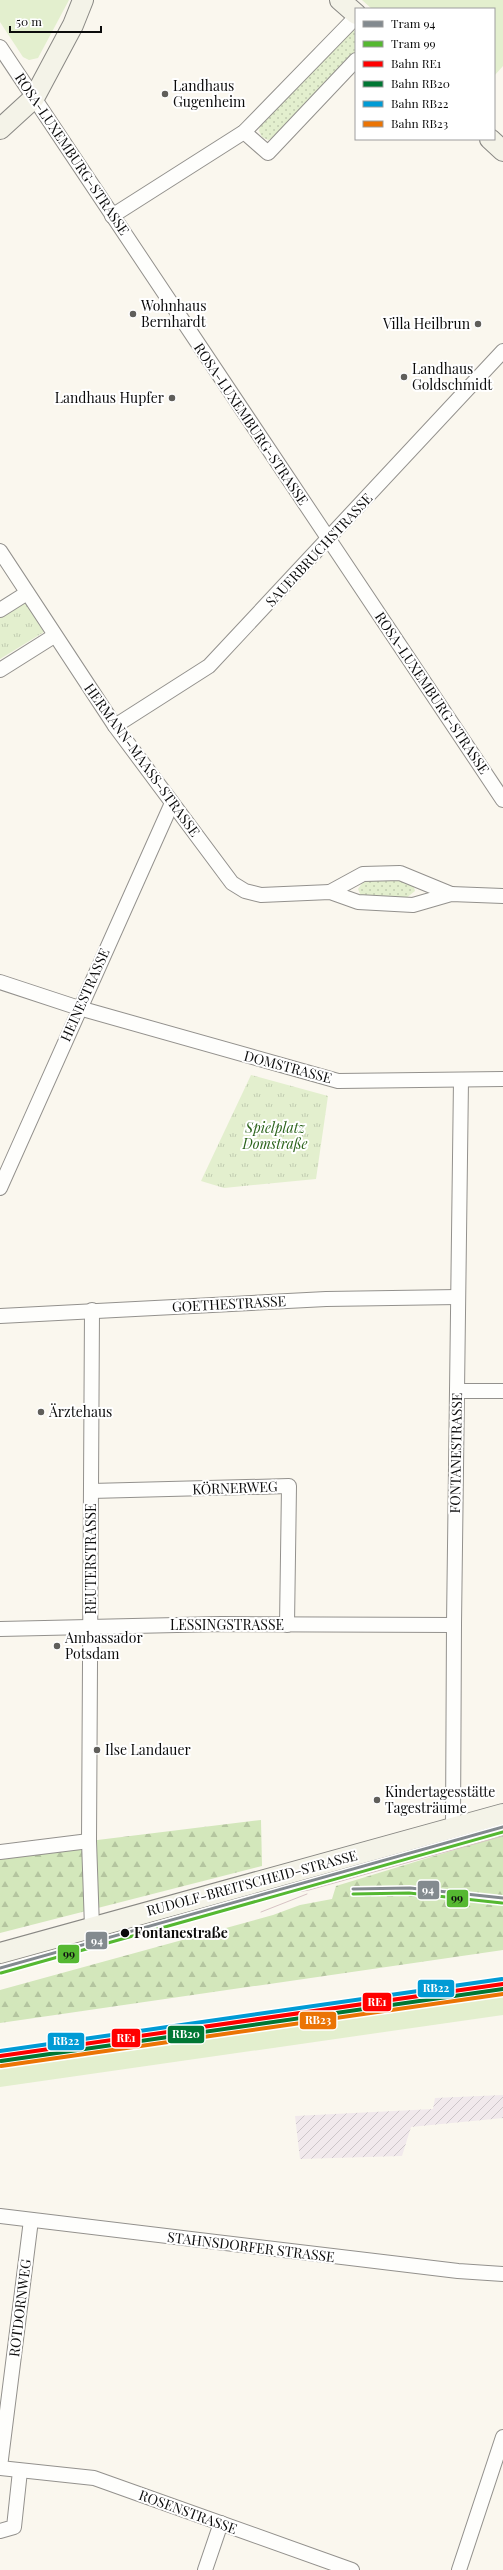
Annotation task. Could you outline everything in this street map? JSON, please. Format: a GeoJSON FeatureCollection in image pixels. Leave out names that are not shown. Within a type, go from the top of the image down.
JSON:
{"type":"FeatureCollection","features":[{"type":"Feature","properties":{"kind":"street"},"geometry":{"type":"LineString","coordinates":[[0,129],[34,98],[73,25],[83,0]]}},
{"type":"Feature","properties":{"kind":"street"},"geometry":{"type":"LineString","coordinates":[[340,0],[355,13]]}},
{"type":"Feature","properties":{"kind":"street"},"geometry":{"type":"LineString","coordinates":[[112,216],[244,132],[355,18]]}},
{"type":"Feature","properties":{"kind":"street","name":"ROSA-LUXEMBURG-STRASSE"},"geometry":{"type":"LineString","coordinates":[[0,47],[503,800]]}},
{"type":"Feature","properties":{"kind":"street"},"geometry":{"type":"LineString","coordinates":[[244,132],[268,153],[355,61]]}},
{"type":"Feature","properties":{"kind":"street"},"geometry":{"type":"LineString","coordinates":[[491,140],[503,151]]}},
{"type":"Feature","properties":{"kind":"street","name":"SAUERBRUCHSTRASSE"},"geometry":{"type":"LineString","coordinates":[[115,726],[209,666],[329,540],[503,351]]}},
{"type":"Feature","properties":{"kind":"street","name":"HERMANN-MAASS-STRASSE"},"geometry":{"type":"LineString","coordinates":[[0,551],[54,636],[115,726],[232,883],[245,891],[261,895],[330,892],[358,902],[413,904],[451,894],[503,896]]}},
{"type":"Feature","properties":{"kind":"street"},"geometry":{"type":"LineString","coordinates":[[0,610],[27,593]]}},
{"type":"Feature","properties":{"kind":"street"},"geometry":{"type":"LineString","coordinates":[[0,670],[54,636]]}},
{"type":"Feature","properties":{"kind":"street","name":"HEINESTRASSE"},"geometry":{"type":"LineString","coordinates":[[0,1188],[79,1008],[172,803]]}},
{"type":"Feature","properties":{"kind":"street","name":"HERMANN-MAASS-STRASSE"},"geometry":{"type":"LineString","coordinates":[[330,892],[363,874],[400,873],[451,894]]}},
{"type":"Feature","properties":{"kind":"street","name":"DOMSTRASSE"},"geometry":{"type":"LineString","coordinates":[[0,982],[79,1008],[338,1081],[503,1079]]}},
{"type":"Feature","properties":{"kind":"street","name":"FONTANESTRASSE"},"geometry":{"type":"LineString","coordinates":[[453,1827],[461,1080]]}},
{"type":"Feature","properties":{"kind":"street","name":"GOETHESTRASSE"},"geometry":{"type":"LineString","coordinates":[[0,1316],[92,1310],[326,1299],[458,1297]]}},
{"type":"Feature","properties":{"kind":"street","name":"REUTERSTRASSE"},"geometry":{"type":"LineString","coordinates":[[92,1310],[89,1841],[92,1927]]}},
{"type":"Feature","properties":{"kind":"street"},"geometry":{"type":"LineString","coordinates":[[457,1391],[503,1391]]}},
{"type":"Feature","properties":{"kind":"street","name":"KÖRNERWEG"},"geometry":{"type":"LineString","coordinates":[[91,1491],[289,1486],[287,1625]]}},
{"type":"Feature","properties":{"kind":"street","name":"LESSINGSTRASSE"},"geometry":{"type":"LineString","coordinates":[[0,1628],[220,1624],[454,1625]]}},
{"type":"Feature","properties":{"kind":"street","name":"RUDOLF-BREITSCHEID-STRASSE"},"geometry":{"type":"LineString","coordinates":[[0,1953],[503,1814]]}},
{"type":"Feature","properties":{"kind":"street"},"geometry":{"type":"LineString","coordinates":[[0,1852],[89,1841]]}},
{"type":"Feature","properties":{"kind":"street","name":"STAHNSDORFER STRASSE"},"geometry":{"type":"LineString","coordinates":[[0,2216],[458,2271],[503,2274]]}},
{"type":"Feature","properties":{"kind":"street","name":"ROTDORNWEG"},"geometry":{"type":"LineString","coordinates":[[0,2467],[31,2220]]}},
{"type":"Feature","properties":{"kind":"street"},"geometry":{"type":"LineString","coordinates":[[459,2570],[503,2437]]}},
{"type":"Feature","properties":{"kind":"street","name":"ROSENSTRASSE"},"geometry":{"type":"LineString","coordinates":[[0,2467],[20,2471],[94,2478],[352,2570]]}},
{"type":"Feature","properties":{"kind":"street"},"geometry":{"type":"LineString","coordinates":[[0,2531],[14,2527],[20,2471]]}},
{"type":"Feature","properties":{"kind":"street"},"geometry":{"type":"LineString","coordinates":[[205,2570],[221,2523]]}},
{"type":"Feature","properties":{"kind":"shaded area"},"geometry":{"type":"Polygon","coordinates":[[[503,2095],[503,2118],[411,2127],[402,2156],[300,2159],[295,2116],[433,2109],[435,2098],[503,2095]]]}},
{"type":"Feature","properties":{"kind":"green space"},"geometry":{"type":"Polygon","coordinates":[[[0,0],[69,0],[38,58],[29,60],[23,57],[0,22],[0,0]]]}},
{"type":"Feature","properties":{"kind":"green space"},"geometry":{"type":"Polygon","coordinates":[[[362,0],[503,0],[503,66],[495,75],[495,8],[371,8],[362,0]]]}},
{"type":"Feature","properties":{"kind":"green space"},"geometry":{"type":"Polygon","coordinates":[[[350,27],[355,31],[355,53],[276,137],[268,140],[262,137],[259,131],[260,124],[350,27]]]}},
{"type":"Feature","properties":{"kind":"green space"},"geometry":{"type":"Polygon","coordinates":[[[24,600],[44,632],[0,659],[0,615],[24,600]]]}},
{"type":"Feature","properties":{"kind":"green space"},"geometry":{"type":"Polygon","coordinates":[[[389,877],[413,883],[415,891],[405,899],[364,897],[360,894],[358,889],[363,882],[389,877]]]}},
{"type":"Feature","properties":{"kind":"green space","name":"Spielplatz Domstraße"},"geometry":{"type":"Polygon","coordinates":[[[251,1075],[328,1096],[316,1179],[224,1188],[201,1181],[251,1075]]]}},
{"type":"Feature","properties":{"kind":"green space"},"geometry":{"type":"Polygon","coordinates":[[[261,1820],[262,1866],[0,1933],[0,1852],[261,1820]]]}},
{"type":"Feature","properties":{"kind":"green space"},"geometry":{"type":"Polygon","coordinates":[[[503,1835],[503,1950],[0,2023],[0,1990],[273,1915],[300,1905],[332,1899],[336,1886],[503,1835]]]}},
{"type":"Feature","properties":{"kind":"green space"},"geometry":{"type":"Polygon","coordinates":[[[503,1996],[503,2015],[0,2087],[0,2069],[503,1996]]]}},
{"type":"Feature","properties":{"kind":"tram line","name":"94"},"geometry":{"type":"LineString","coordinates":[[0,1968],[503,1827]]}},
{"type":"Feature","properties":{"kind":"tram line","name":"99"},"geometry":{"type":"LineString","coordinates":[[1,1973],[503,1832]]}},
{"type":"Feature","properties":{"kind":"tram line"},"geometry":{"type":"LineString","coordinates":[[233,1903],[309,1890],[503,1836]]}},
{"type":"Feature","properties":{"kind":"tram line","name":"94"},"geometry":{"type":"LineString","coordinates":[[353,1889],[410,1888],[503,1898]]}},
{"type":"Feature","properties":{"kind":"tram line","name":"99"},"geometry":{"type":"LineString","coordinates":[[353,1894],[409,1893],[502,1903]]}},
{"type":"Feature","properties":{"kind":"tram line"},"geometry":{"type":"LineString","coordinates":[[261,1912],[307,1894]]}},
{"type":"Feature","properties":{"kind":"rail line","name":"RB22"},"geometry":{"type":"LineString","coordinates":[[0,2051],[502,1979]]}},
{"type":"Feature","properties":{"kind":"rail line","name":"RE1"},"geometry":{"type":"LineString","coordinates":[[0,2056],[503,1984]]}},
{"type":"Feature","properties":{"kind":"rail line","name":"RB20"},"geometry":{"type":"LineString","coordinates":[[1,2061],[503,1989]]}},
{"type":"Feature","properties":{"kind":"rail line","name":"RB23"},"geometry":{"type":"LineString","coordinates":[[1,2066],[503,1994]]}},
{"type":"Feature","properties":{"kind":"place","name":"Landhaus Gugenheim"},"geometry":{"type":"Point","coordinates":[165,94]}},
{"type":"Feature","properties":{"kind":"place","name":"Wohnhaus Bernhardt"},"geometry":{"type":"Point","coordinates":[133,314]}},
{"type":"Feature","properties":{"kind":"place","name":"Villa Heilbrun"},"geometry":{"type":"Point","coordinates":[478,324]}},
{"type":"Feature","properties":{"kind":"place","name":"Landhaus Goldschmidt"},"geometry":{"type":"Point","coordinates":[404,377]}},
{"type":"Feature","properties":{"kind":"place","name":"Landhaus Hupfer"},"geometry":{"type":"Point","coordinates":[172,398]}},
{"type":"Feature","properties":{"kind":"place","name":"Ärztehaus"},"geometry":{"type":"Point","coordinates":[41,1412]}},
{"type":"Feature","properties":{"kind":"place","name":"Ambassador Potsdam"},"geometry":{"type":"Point","coordinates":[57,1646]}},
{"type":"Feature","properties":{"kind":"place","name":"Ilse Landauer"},"geometry":{"type":"Point","coordinates":[97,1750]}},
{"type":"Feature","properties":{"kind":"place","name":"Kindertagesstätte Tagesträume"},"geometry":{"type":"Point","coordinates":[377,1800]}},
{"type":"Feature","properties":{"kind":"place","name":"Fontanestraße"},"geometry":{"type":"Point","coordinates":[125,1933]}}]}
